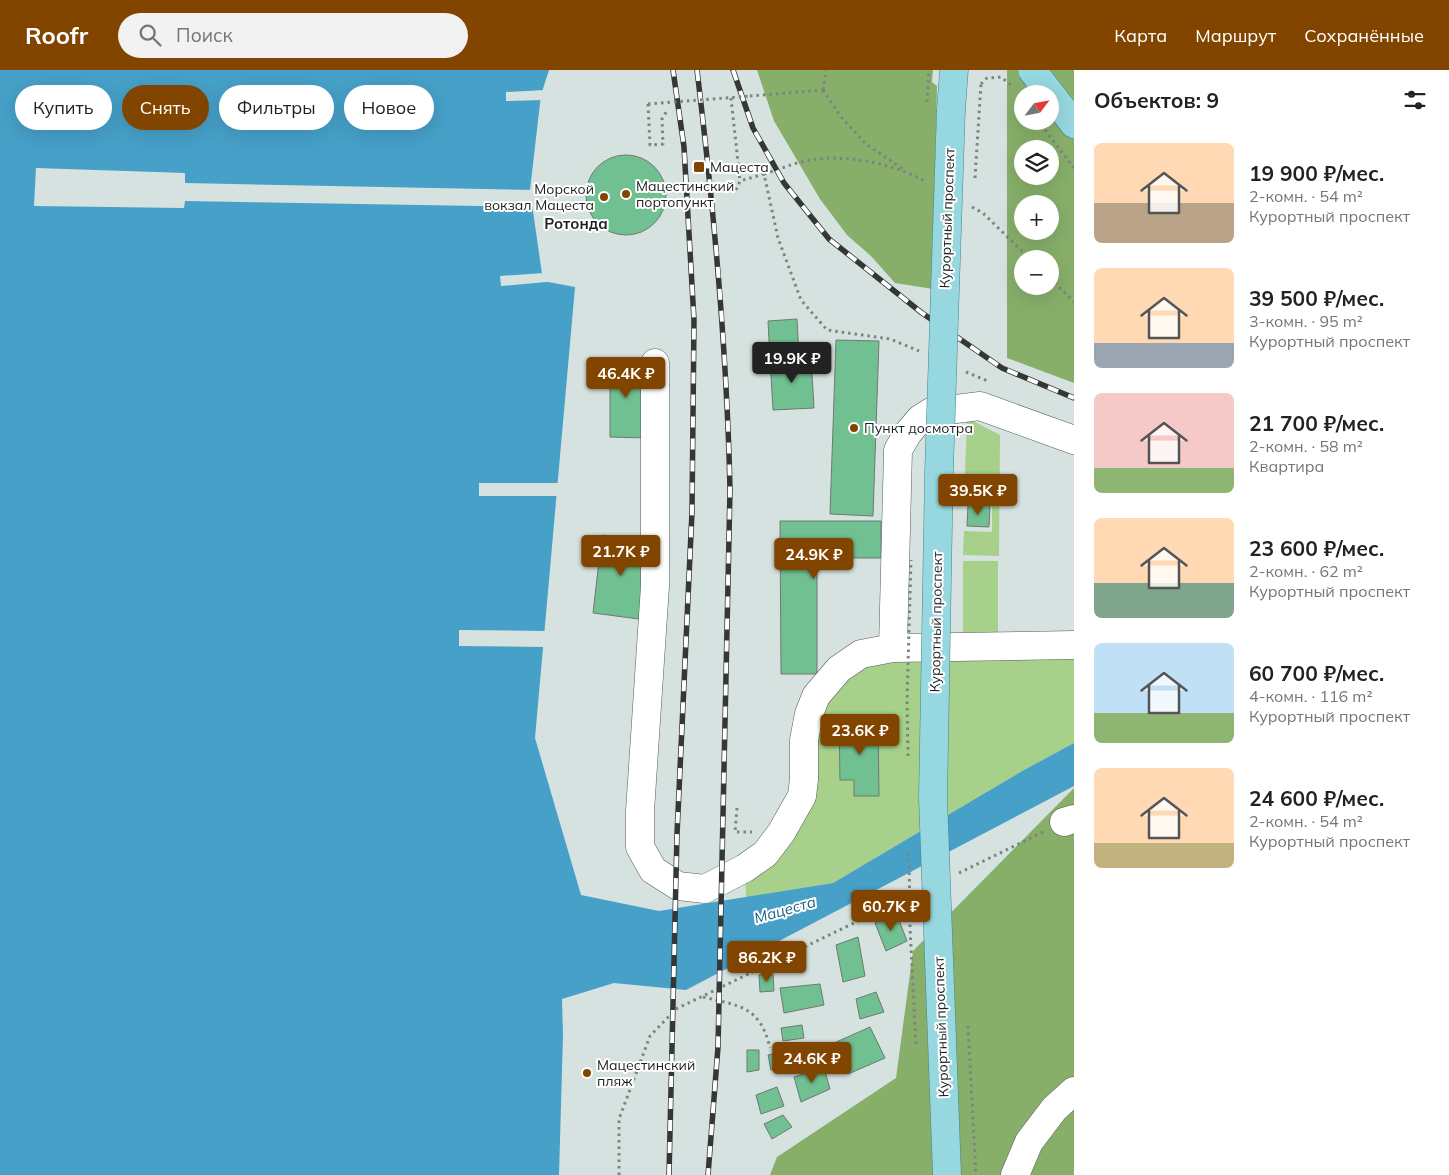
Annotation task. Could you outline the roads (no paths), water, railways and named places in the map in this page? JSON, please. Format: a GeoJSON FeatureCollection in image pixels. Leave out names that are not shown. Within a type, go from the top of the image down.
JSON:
{"type":"FeatureCollection","features":[{"type":"Feature","properties":{"kind":"main road"},"geometry":{"type":"LineString","coordinates":[[1042,70],[1068,115]]}},
{"type":"Feature","properties":{"kind":"main road","name":"Курортный проспект"},"geometry":{"type":"LineString","coordinates":[[947,1175],[933,798],[939,470],[951,110],[963,76]]}},
{"type":"Feature","properties":{"kind":"main road"},"geometry":{"type":"LineString","coordinates":[[1023,79],[1068,115]]}},
{"type":"Feature","properties":{"kind":"street"},"geometry":{"type":"LineString","coordinates":[[655,363],[655,586],[640,829],[640,847],[653,870],[678,886],[705,889],[766,854],[802,796],[804,740],[809,714],[816,696],[839,669],[861,654],[893,648],[1074,645]]}},
{"type":"Feature","properties":{"kind":"street"},"geometry":{"type":"LineString","coordinates":[[893,648],[898,450],[908,433],[920,419],[931,412],[980,406],[1074,440]]}},
{"type":"Feature","properties":{"kind":"street"},"geometry":{"type":"LineString","coordinates":[[1015,1175],[1029,1142],[1054,1109],[1074,1091]]}},
{"type":"Feature","properties":{"kind":"water"},"geometry":{"type":"Polygon","coordinates":[[[0,70],[549,70],[541,95],[530,190],[543,281],[575,287],[535,738],[581,895],[659,911],[833,883],[1024,770],[1074,743],[1074,786],[686,990],[614,983],[562,999],[563,1035],[559,1175],[0,1175],[0,70]]]}},
{"type":"Feature","properties":{"kind":"railway"},"geometry":{"type":"LineString","coordinates":[[669,1175],[677,834],[692,512],[694,320],[684,147],[673,70]]}},
{"type":"Feature","properties":{"kind":"railway"},"geometry":{"type":"LineString","coordinates":[[697,70],[719,280],[730,490],[718,1047],[708,1175]]}},
{"type":"Feature","properties":{"kind":"railway"},"geometry":{"type":"LineString","coordinates":[[733,70],[753,128],[784,183],[829,239],[922,313],[1002,368],[1074,398]]}},
{"type":"Feature","properties":{"kind":"place","name":"Мацеста"},"geometry":{"type":"Point","coordinates":[699,167]}},
{"type":"Feature","properties":{"kind":"place","name":"Мацестинский портопункт"},"geometry":{"type":"Point","coordinates":[626,194]}},
{"type":"Feature","properties":{"kind":"place","name":"Морской вокзал Мацеста"},"geometry":{"type":"Point","coordinates":[604,197]}},
{"type":"Feature","properties":{"kind":"place","name":"Пункт досмотра"},"geometry":{"type":"Point","coordinates":[854,428]}},
{"type":"Feature","properties":{"kind":"place","name":"Мацестинский пляж"},"geometry":{"type":"Point","coordinates":[587,1073]}},
{"type":"Feature","properties":{"kind":"district","name":"Ротонда"},"geometry":{"type":"Point","coordinates":[576,224]}}]}
